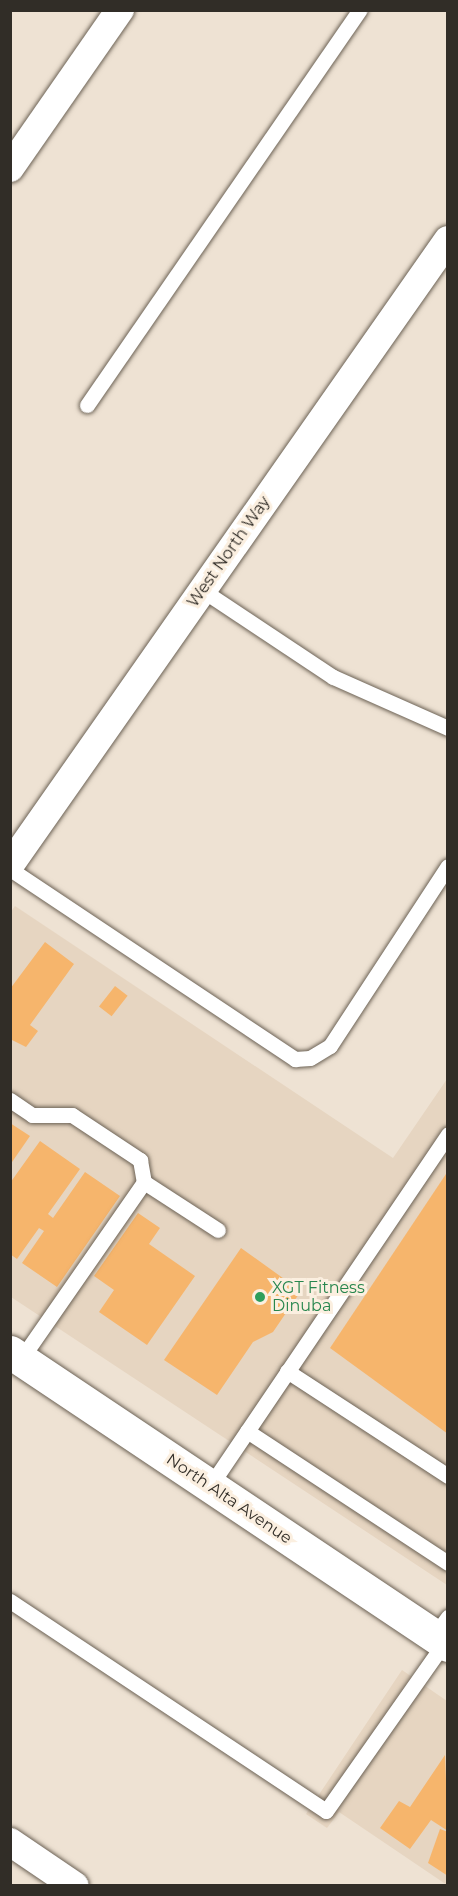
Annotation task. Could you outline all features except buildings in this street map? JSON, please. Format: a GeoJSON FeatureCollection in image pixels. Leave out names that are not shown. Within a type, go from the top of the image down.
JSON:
{"type":"FeatureCollection","features":[{"type":"Feature","properties":{"kind":"main road","name":"North Alta Avenue"},"geometry":{"type":"LineString","coordinates":[[16,1356],[210,1485],[443,1635]]}},
{"type":"Feature","properties":{"kind":"street"},"geometry":{"type":"LineString","coordinates":[[10,168],[120,10]]}},
{"type":"Feature","properties":{"kind":"street","name":"West North Way"},"geometry":{"type":"LineString","coordinates":[[10,864],[447,240]]}},
{"type":"Feature","properties":{"kind":"street"},"geometry":{"type":"LineString","coordinates":[[10,1842],[75,1886]]}},
{"type":"Feature","properties":{"kind":"lane"},"geometry":{"type":"LineString","coordinates":[[87,405],[360,10]]}},
{"type":"Feature","properties":{"kind":"lane"},"geometry":{"type":"LineString","coordinates":[[202,590],[333,677],[447,728]]}},
{"type":"Feature","properties":{"kind":"lane"},"geometry":{"type":"LineString","coordinates":[[10,869],[295,1059],[310,1058],[330,1046],[447,866]]}},
{"type":"Feature","properties":{"kind":"lane"},"geometry":{"type":"LineString","coordinates":[[10,1100],[32,1115],[72,1115],[140,1160],[144,1182],[16,1356]]}},
{"type":"Feature","properties":{"kind":"lane"},"geometry":{"type":"LineString","coordinates":[[210,1485],[447,1134]]}},
{"type":"Feature","properties":{"kind":"lane"},"geometry":{"type":"LineString","coordinates":[[144,1182],[218,1230]]}},
{"type":"Feature","properties":{"kind":"lane"},"geometry":{"type":"LineString","coordinates":[[287,1371],[447,1476]]}},
{"type":"Feature","properties":{"kind":"lane"},"geometry":{"type":"LineString","coordinates":[[247,1431],[447,1563]]}},
{"type":"Feature","properties":{"kind":"lane"},"geometry":{"type":"LineString","coordinates":[[10,1601],[326,1811],[443,1635]]}},
{"type":"Feature","properties":{"kind":"shaded area"},"geometry":{"type":"Polygon","coordinates":[[[15,906],[393,1158],[447,1079],[447,1585],[11,1297],[10,913],[15,906]]]}},
{"type":"Feature","properties":{"kind":"shaded area"},"geometry":{"type":"Polygon","coordinates":[[[402,1670],[447,1701],[447,1885],[339,1812],[327,1828],[306,1814],[402,1670]]]}},
{"type":"Feature","properties":{"kind":"place","name":"XGT Fitness Dinuba"},"geometry":{"type":"Point","coordinates":[260,1297]}}]}
